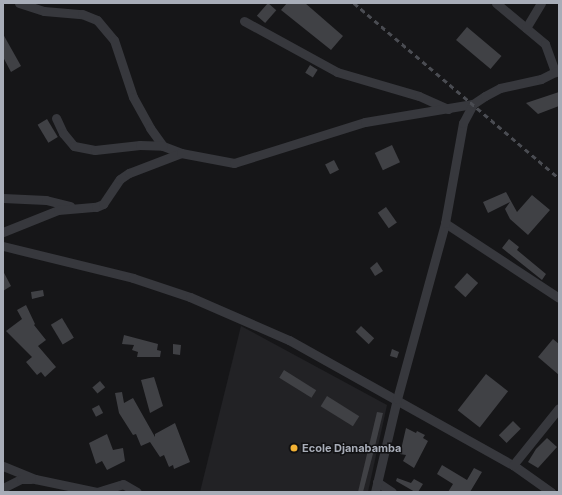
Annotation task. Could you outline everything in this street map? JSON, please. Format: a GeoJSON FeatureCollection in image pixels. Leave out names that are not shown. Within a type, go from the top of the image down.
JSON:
{"type":"FeatureCollection","features":[{"type":"Feature","properties":{"kind":"street"},"geometry":{"type":"LineString","coordinates":[[19,3],[44,11],[82,14],[97,20],[114,40],[132,97],[163,146]]}},
{"type":"Feature","properties":{"kind":"street"},"geometry":{"type":"LineString","coordinates":[[56,118],[63,133],[74,146],[96,150],[140,145],[163,146],[181,153],[234,163],[365,122],[473,104],[500,88],[541,79],[557,71],[545,44],[496,3]]}},
{"type":"Feature","properties":{"kind":"street"},"geometry":{"type":"LineString","coordinates":[[526,28],[537,5]]}},
{"type":"Feature","properties":{"kind":"street"},"geometry":{"type":"LineString","coordinates":[[244,21],[337,72],[419,96],[448,108]]}},
{"type":"Feature","properties":{"kind":"street"},"geometry":{"type":"LineString","coordinates":[[375,492],[397,399],[445,223],[463,123],[473,104]]}},
{"type":"Feature","properties":{"kind":"street"},"geometry":{"type":"LineString","coordinates":[[3,198],[46,200],[73,207],[96,207],[103,204],[120,179],[129,173],[181,153]]}},
{"type":"Feature","properties":{"kind":"street"},"geometry":{"type":"LineString","coordinates":[[3,232],[40,216],[73,207]]}},
{"type":"Feature","properties":{"kind":"street"},"geometry":{"type":"LineString","coordinates":[[445,223],[559,298]]}},
{"type":"Feature","properties":{"kind":"street"},"geometry":{"type":"LineString","coordinates":[[3,246],[133,278],[190,297],[289,340],[513,465],[551,492]]}},
{"type":"Feature","properties":{"kind":"street"},"geometry":{"type":"LineString","coordinates":[[513,465],[559,408]]}},
{"type":"Feature","properties":{"kind":"street"},"geometry":{"type":"LineString","coordinates":[[3,466],[35,479],[97,492],[123,484],[137,492]]}},
{"type":"Feature","properties":{"kind":"street"},"geometry":{"type":"LineString","coordinates":[[3,488],[21,479],[35,479]]}},
{"type":"Feature","properties":{"kind":"street"},"geometry":{"type":"LineString","coordinates":[[377,482],[392,492]]}},
{"type":"Feature","properties":{"kind":"shaded area","name":"Ecole Djanabamba"},"geometry":{"type":"Polygon","coordinates":[[[241,326],[387,405],[368,492],[200,492],[241,326]]]}},
{"type":"Feature","properties":{"kind":"building"},"geometry":{"type":"Polygon","coordinates":[[[268,3],[276,10],[265,23],[257,16],[268,3]]]}},
{"type":"Feature","properties":{"kind":"building"},"geometry":{"type":"Polygon","coordinates":[[[287,3],[305,3],[343,36],[331,50],[281,10],[287,3]]]}},
{"type":"Feature","properties":{"kind":"building"},"geometry":{"type":"Polygon","coordinates":[[[467,27],[501,56],[491,69],[456,40],[467,27]]]}},
{"type":"Feature","properties":{"kind":"building"},"geometry":{"type":"Polygon","coordinates":[[[3,34],[21,66],[11,72],[3,57],[3,34]]]}},
{"type":"Feature","properties":{"kind":"building"},"geometry":{"type":"Polygon","coordinates":[[[310,65],[318,70],[313,77],[305,73],[310,65]]]}},
{"type":"Feature","properties":{"kind":"building"},"geometry":{"type":"Polygon","coordinates":[[[559,92],[559,106],[538,114],[526,103],[559,92]]]}},
{"type":"Feature","properties":{"kind":"building"},"geometry":{"type":"Polygon","coordinates":[[[47,119],[58,137],[48,143],[38,125],[47,119]]]}},
{"type":"Feature","properties":{"kind":"building"},"geometry":{"type":"Polygon","coordinates":[[[392,145],[400,162],[383,170],[375,153],[392,145]]]}},
{"type":"Feature","properties":{"kind":"building"},"geometry":{"type":"Polygon","coordinates":[[[334,160],[339,170],[330,174],[325,165],[334,160]]]}},
{"type":"Feature","properties":{"kind":"building"},"geometry":{"type":"Polygon","coordinates":[[[506,192],[517,212],[532,195],[550,210],[528,235],[510,219],[505,209],[510,202],[488,213],[483,202],[506,192]]]}},
{"type":"Feature","properties":{"kind":"building"},"geometry":{"type":"Polygon","coordinates":[[[386,207],[397,223],[389,228],[378,213],[386,207]]]}},
{"type":"Feature","properties":{"kind":"building"},"geometry":{"type":"Polygon","coordinates":[[[509,239],[519,247],[517,250],[546,274],[542,280],[502,248],[509,239]]]}},
{"type":"Feature","properties":{"kind":"building"},"geometry":{"type":"Polygon","coordinates":[[[377,262],[383,271],[375,276],[370,268],[377,262]]]}},
{"type":"Feature","properties":{"kind":"building"},"geometry":{"type":"Polygon","coordinates":[[[3,271],[11,286],[3,291],[3,271]]]}},
{"type":"Feature","properties":{"kind":"building"},"geometry":{"type":"Polygon","coordinates":[[[467,273],[478,283],[465,297],[454,287],[467,273]]]}},
{"type":"Feature","properties":{"kind":"building"},"geometry":{"type":"Polygon","coordinates":[[[43,290],[44,296],[32,299],[31,292],[43,290]]]}},
{"type":"Feature","properties":{"kind":"building"},"geometry":{"type":"Polygon","coordinates":[[[26,305],[35,324],[34,325],[46,340],[38,346],[56,367],[45,377],[41,372],[37,375],[26,362],[32,357],[6,331],[22,319],[17,310],[26,305]]]}},
{"type":"Feature","properties":{"kind":"building"},"geometry":{"type":"Polygon","coordinates":[[[62,318],[74,338],[63,344],[51,325],[62,318]]]}},
{"type":"Feature","properties":{"kind":"building"},"geometry":{"type":"Polygon","coordinates":[[[361,326],[374,338],[369,344],[356,332],[361,326]]]}},
{"type":"Feature","properties":{"kind":"building"},"geometry":{"type":"Polygon","coordinates":[[[124,335],[158,344],[157,350],[161,351],[160,357],[137,357],[138,352],[132,350],[134,345],[122,344],[124,335]]]}},
{"type":"Feature","properties":{"kind":"building"},"geometry":{"type":"Polygon","coordinates":[[[553,339],[559,344],[559,375],[538,357],[553,339]]]}},
{"type":"Feature","properties":{"kind":"building"},"geometry":{"type":"Polygon","coordinates":[[[173,344],[181,345],[180,355],[173,354],[173,344]]]}},
{"type":"Feature","properties":{"kind":"building"},"geometry":{"type":"Polygon","coordinates":[[[392,349],[399,352],[397,358],[390,356],[392,349]]]}},
{"type":"Feature","properties":{"kind":"building"},"geometry":{"type":"Polygon","coordinates":[[[284,370],[316,390],[311,398],[279,378],[284,370]]]}},
{"type":"Feature","properties":{"kind":"building"},"geometry":{"type":"Polygon","coordinates":[[[486,374],[508,391],[480,427],[458,410],[486,374]]]}},
{"type":"Feature","properties":{"kind":"building"},"geometry":{"type":"Polygon","coordinates":[[[154,377],[163,406],[150,413],[141,380],[154,377]]]}},
{"type":"Feature","properties":{"kind":"building"},"geometry":{"type":"Polygon","coordinates":[[[100,381],[105,387],[97,394],[92,387],[100,381]]]}},
{"type":"Feature","properties":{"kind":"building"},"geometry":{"type":"Polygon","coordinates":[[[122,392],[124,403],[133,398],[155,437],[155,434],[175,423],[190,462],[174,469],[173,465],[169,467],[164,455],[160,457],[150,442],[141,446],[136,434],[133,435],[119,413],[115,393],[122,392]]]}},
{"type":"Feature","properties":{"kind":"building"},"geometry":{"type":"Polygon","coordinates":[[[327,396],[359,416],[353,426],[321,406],[327,396]]]}},
{"type":"Feature","properties":{"kind":"building"},"geometry":{"type":"Polygon","coordinates":[[[99,405],[103,413],[96,417],[92,409],[99,405]]]}},
{"type":"Feature","properties":{"kind":"building"},"geometry":{"type":"Polygon","coordinates":[[[377,412],[383,413],[363,492],[358,492],[377,412]]]}},
{"type":"Feature","properties":{"kind":"building"},"geometry":{"type":"Polygon","coordinates":[[[513,421],[521,429],[507,443],[499,435],[513,421]]]}},
{"type":"Feature","properties":{"kind":"building"},"geometry":{"type":"Polygon","coordinates":[[[406,428],[416,433],[417,431],[425,435],[423,438],[428,441],[414,468],[403,461],[406,455],[400,454],[406,428]]]}},
{"type":"Feature","properties":{"kind":"building"},"geometry":{"type":"Polygon","coordinates":[[[107,434],[113,450],[123,448],[125,461],[107,470],[102,461],[96,464],[89,443],[107,434]]]}},
{"type":"Feature","properties":{"kind":"building"},"geometry":{"type":"Polygon","coordinates":[[[547,438],[557,447],[538,468],[528,462],[536,449],[547,438]]]}},
{"type":"Feature","properties":{"kind":"building"},"geometry":{"type":"Polygon","coordinates":[[[442,465],[467,480],[474,468],[482,472],[470,492],[448,492],[453,484],[437,474],[442,465]]]}},
{"type":"Feature","properties":{"kind":"building"},"geometry":{"type":"Polygon","coordinates":[[[397,478],[411,483],[414,479],[423,484],[418,492],[415,492],[396,481],[397,478]]]}},
{"type":"Feature","properties":{"kind":"railway"},"geometry":{"type":"LineString","coordinates":[[354,3],[559,178]]}},
{"type":"Feature","properties":{"kind":"place","name":"Ecole Djanabamba"},"geometry":{"type":"Point","coordinates":[294,448]}}]}
